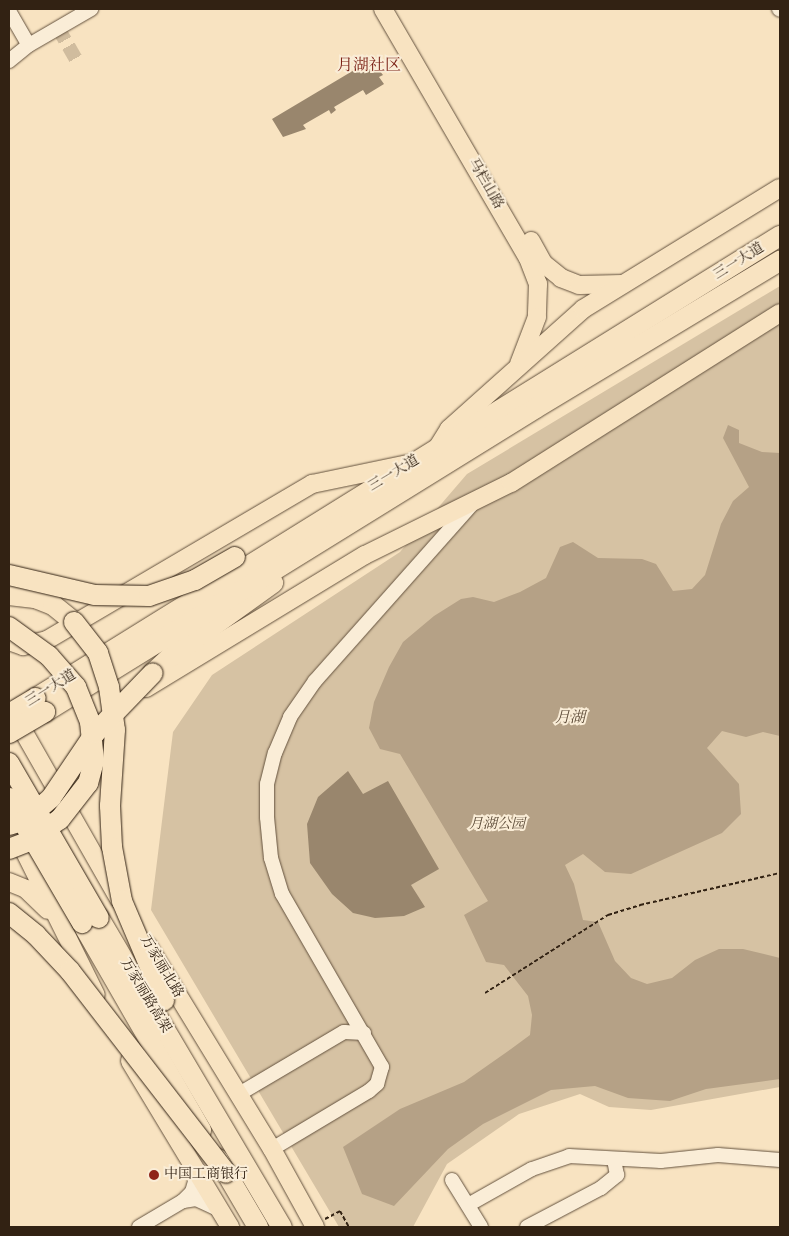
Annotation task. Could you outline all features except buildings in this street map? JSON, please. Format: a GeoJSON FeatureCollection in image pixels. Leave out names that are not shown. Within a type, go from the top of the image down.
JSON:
{"type":"FeatureCollection","features":[{"type":"Feature","properties":{"kind":"highway","name":"三一大道"},"geometry":{"type":"LineString","coordinates":[[9,733],[40,705],[373,487],[436,450],[780,236]]}},
{"type":"Feature","properties":{"kind":"highway","name":"三一大道"},"geometry":{"type":"LineString","coordinates":[[9,714],[40,705],[341,529],[780,261]]}},
{"type":"Feature","properties":{"kind":"highway"},"geometry":{"type":"LineString","coordinates":[[9,575],[95,595],[149,596],[195,580],[337,496],[373,487]]}},
{"type":"Feature","properties":{"kind":"highway"},"geometry":{"type":"LineString","coordinates":[[9,825],[25,820],[51,798],[95,733],[170,657],[247,605],[341,529]]}},
{"type":"Feature","properties":{"kind":"highway"},"geometry":{"type":"LineString","coordinates":[[9,595],[35,598],[61,611],[90,640],[105,670],[115,730],[110,806],[112,847],[122,901],[164,1000],[227,1134]]}},
{"type":"Feature","properties":{"kind":"highway"},"geometry":{"type":"LineString","coordinates":[[9,627],[49,656],[76,687],[90,722],[94,761],[88,783],[60,819],[27,842],[9,848]]}},
{"type":"Feature","properties":{"kind":"highway","name":"万家丽路高架"},"geometry":{"type":"LineString","coordinates":[[9,764],[282,1227]]}},
{"type":"Feature","properties":{"kind":"highway","name":"万家丽路高架"},"geometry":{"type":"LineString","coordinates":[[9,799],[258,1227]]}},
{"type":"Feature","properties":{"kind":"highway"},"geometry":{"type":"LineString","coordinates":[[9,913],[36,935],[70,972],[226,1173]]}},
{"type":"Feature","properties":{"kind":"main road","name":"马栏山路"},"geometry":{"type":"LineString","coordinates":[[384,9],[528,258],[538,284],[537,317],[517,368]]}},
{"type":"Feature","properties":{"kind":"main road","name":"马栏山路"},"geometry":{"type":"LineString","coordinates":[[395,9],[544,264],[561,278],[579,285],[623,284]]}},
{"type":"Feature","properties":{"kind":"main road"},"geometry":{"type":"LineString","coordinates":[[436,450],[449,429],[583,310],[780,188]]}},
{"type":"Feature","properties":{"kind":"main road"},"geometry":{"type":"LineString","coordinates":[[72,817],[73,775],[80,756],[92,735],[125,701],[365,555],[479,497],[511,483],[780,313]]}},
{"type":"Feature","properties":{"kind":"main road"},"geometry":{"type":"LineString","coordinates":[[13,647],[47,640],[312,484],[411,463]]}},
{"type":"Feature","properties":{"kind":"main road","name":"万家丽北路"},"geometry":{"type":"LineString","coordinates":[[9,706],[72,817],[272,1150],[315,1227]]}},
{"type":"Feature","properties":{"kind":"main road"},"geometry":{"type":"LineString","coordinates":[[9,799],[80,756]]}},
{"type":"Feature","properties":{"kind":"main road"},"geometry":{"type":"LineString","coordinates":[[9,820],[121,1048],[230,1227]]}},
{"type":"Feature","properties":{"kind":"main road"},"geometry":{"type":"LineString","coordinates":[[9,882],[38,898],[68,940]]}},
{"type":"Feature","properties":{"kind":"street"},"geometry":{"type":"LineString","coordinates":[[9,61],[29,45],[91,9]]}},
{"type":"Feature","properties":{"kind":"street"},"geometry":{"type":"LineString","coordinates":[[9,11],[15,33],[29,45]]}},
{"type":"Feature","properties":{"kind":"street"},"geometry":{"type":"LineString","coordinates":[[272,1150],[378,1084],[382,1067],[351,1010],[282,894],[271,858],[266,784],[290,717],[315,681],[479,497]]}},
{"type":"Feature","properties":{"kind":"street"},"geometry":{"type":"LineString","coordinates":[[344,1032],[351,1010]]}},
{"type":"Feature","properties":{"kind":"street"},"geometry":{"type":"LineString","coordinates":[[239,1094],[344,1032],[364,1033]]}},
{"type":"Feature","properties":{"kind":"street"},"geometry":{"type":"LineString","coordinates":[[468,1206],[532,1170],[569,1156],[661,1161],[718,1155],[780,1160]]}},
{"type":"Feature","properties":{"kind":"street"},"geometry":{"type":"LineString","coordinates":[[527,1227],[601,1188],[617,1174],[614,1158]]}},
{"type":"Feature","properties":{"kind":"street"},"geometry":{"type":"LineString","coordinates":[[183,1201],[195,1185],[192,1163]]}},
{"type":"Feature","properties":{"kind":"street"},"geometry":{"type":"LineString","coordinates":[[452,1180],[481,1227]]}},
{"type":"Feature","properties":{"kind":"street"},"geometry":{"type":"LineString","coordinates":[[139,1227],[183,1201],[196,1199],[220,1210]]}},
{"type":"Feature","properties":{"kind":"path"},"geometry":{"type":"LineString","coordinates":[[486,993],[608,915],[640,905],[780,873]]}},
{"type":"Feature","properties":{"kind":"path"},"geometry":{"type":"LineString","coordinates":[[340,1211],[349,1227]]}},
{"type":"Feature","properties":{"kind":"green space","name":"月湖公园"},"geometry":{"type":"Polygon","coordinates":[[[780,286],[780,1087],[651,1110],[609,1107],[580,1094],[519,1114],[447,1164],[413,1227],[339,1227],[151,910],[173,732],[212,675],[400,552],[467,474],[780,286]]]}},
{"type":"Feature","properties":{"kind":"water","name":"月湖"},"geometry":{"type":"Polygon","coordinates":[[[728,425],[739,430],[739,443],[762,452],[780,453],[780,736],[763,732],[746,737],[722,731],[707,748],[739,784],[741,814],[722,833],[631,874],[605,872],[583,854],[565,865],[574,884],[583,920],[598,922],[615,961],[631,978],[647,984],[672,978],[695,960],[719,949],[743,949],[780,958],[780,1079],[706,1089],[670,1101],[628,1098],[595,1086],[551,1090],[483,1124],[448,1149],[394,1206],[362,1194],[343,1147],[400,1109],[464,1082],[530,1035],[532,1015],[528,996],[504,965],[486,962],[464,915],[488,901],[400,754],[380,749],[369,728],[374,702],[389,667],[403,642],[434,616],[461,599],[473,597],[494,602],[520,592],[546,578],[560,547],[573,542],[598,558],[642,559],[656,564],[673,591],[692,589],[705,575],[721,524],[733,501],[749,487],[723,438],[728,425]]]}},
{"type":"Feature","properties":{"kind":"tunnel"},"geometry":{"type":"LineString","coordinates":[[58,28],[77,61]]}},
{"type":"Feature","properties":{"kind":"place","name":"中国工商银行"},"geometry":{"type":"Point","coordinates":[154,1175]}},
{"type":"Feature","properties":{"kind":"district","name":"月湖社区"},"geometry":{"type":"Point","coordinates":[369,66]}}]}
